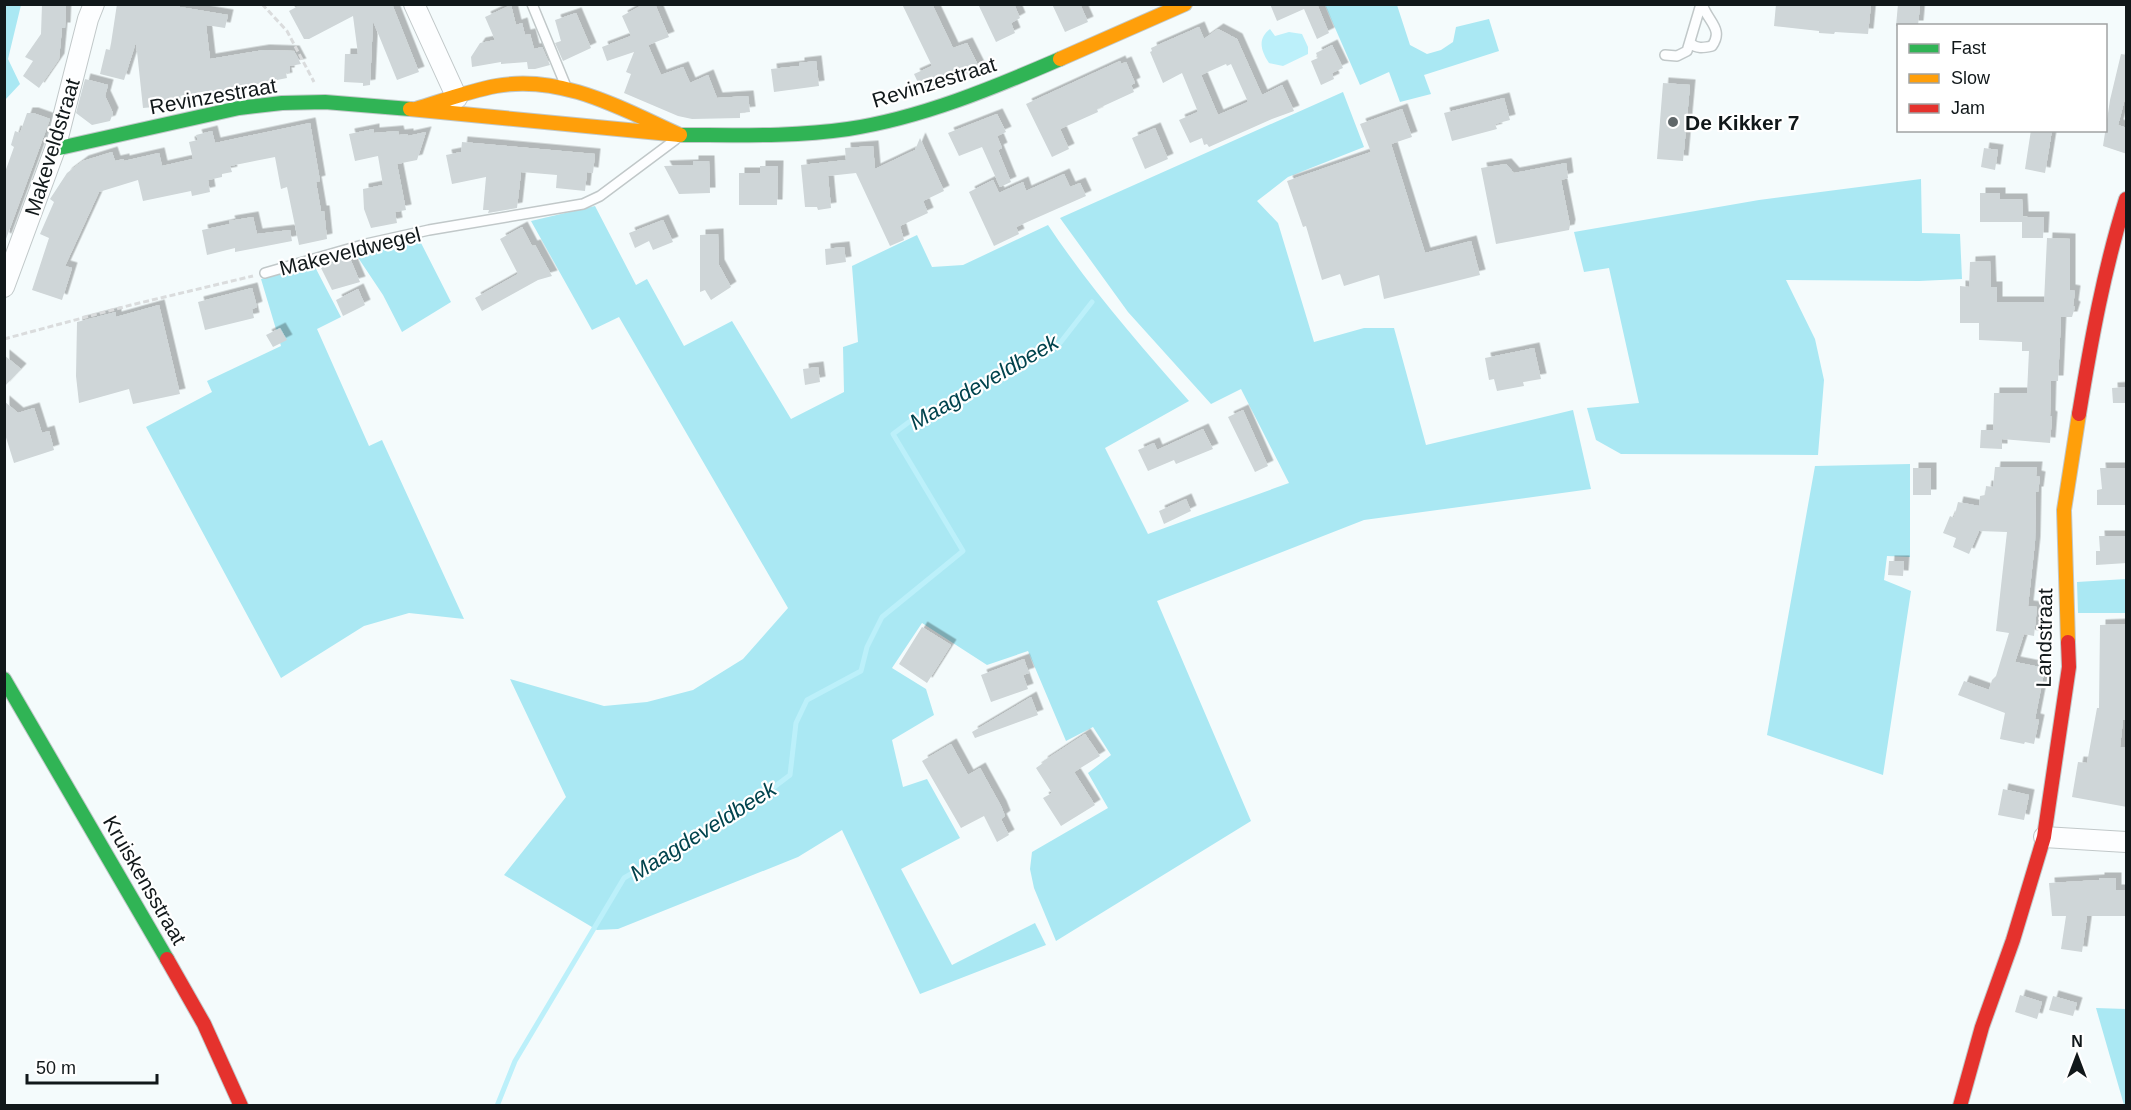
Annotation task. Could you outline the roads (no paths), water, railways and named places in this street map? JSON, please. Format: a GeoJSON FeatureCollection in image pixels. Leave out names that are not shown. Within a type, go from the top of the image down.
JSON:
{"type":"FeatureCollection","features":[{"type":"Feature","properties":{"kind":"street","name":"Makeveldstraat"},"geometry":{"type":"LineString","coordinates":[[4,287],[55,149],[88,19],[94,4]]}},
{"type":"Feature","properties":{"kind":"street"},"geometry":{"type":"LineString","coordinates":[[414,4],[457,98]]}},
{"type":"Feature","properties":{"kind":"street","name":"Revinzestraat"},"geometry":{"type":"LineString","coordinates":[[55,149],[239,108],[282,103],[325,102],[416,109],[680,135],[801,135],[850,129],[939,107],[1025,75],[1185,4]]}},
{"type":"Feature","properties":{"kind":"street","name":"Revinzestraat"},"geometry":{"type":"LineString","coordinates":[[416,109],[496,86],[520,84],[585,93],[680,135]]}},
{"type":"Feature","properties":{"kind":"street","name":"Landstraat"},"geometry":{"type":"LineString","coordinates":[[1960,1106],[1982,1027],[2013,940],[2044,837],[2069,667],[2064,510],[2092,335],[2111,246],[2127,199]]}},
{"type":"Feature","properties":{"kind":"street","name":"Kruiskensstraat"},"geometry":{"type":"LineString","coordinates":[[4,679],[204,1024],[241,1106]]}},
{"type":"Feature","properties":{"kind":"street"},"geometry":{"type":"LineString","coordinates":[[2044,837],[2127,842]]}},
{"type":"Feature","properties":{"kind":"lane"},"geometry":{"type":"LineString","coordinates":[[532,4],[567,89]]}},
{"type":"Feature","properties":{"kind":"lane"},"geometry":{"type":"LineString","coordinates":[[1665,56],[1677,56],[1687,51],[1702,4]]}},
{"type":"Feature","properties":{"kind":"lane"},"geometry":{"type":"LineString","coordinates":[[1690,43],[1697,48],[1705,48],[1712,46],[1717,39],[1717,31],[1707,17],[1702,4]]}},
{"type":"Feature","properties":{"kind":"lane","name":"Makeveldwegel"},"geometry":{"type":"LineString","coordinates":[[265,273],[398,237],[583,204],[609,190],[680,135]]}},
{"type":"Feature","properties":{"kind":"waterway","name":"Maagdeveldbeek"},"geometry":{"type":"LineString","coordinates":[[497,1106],[515,1061],[624,878],[761,797],[790,775],[796,723],[807,700],[861,671],[867,647],[882,617],[963,551],[893,434],[909,422],[964,396],[1060,343],[1092,302]]}},
{"type":"Feature","properties":{"kind":"place","name":"De Kikker 7"},"geometry":{"type":"Point","coordinates":[1673,122]}}]}
